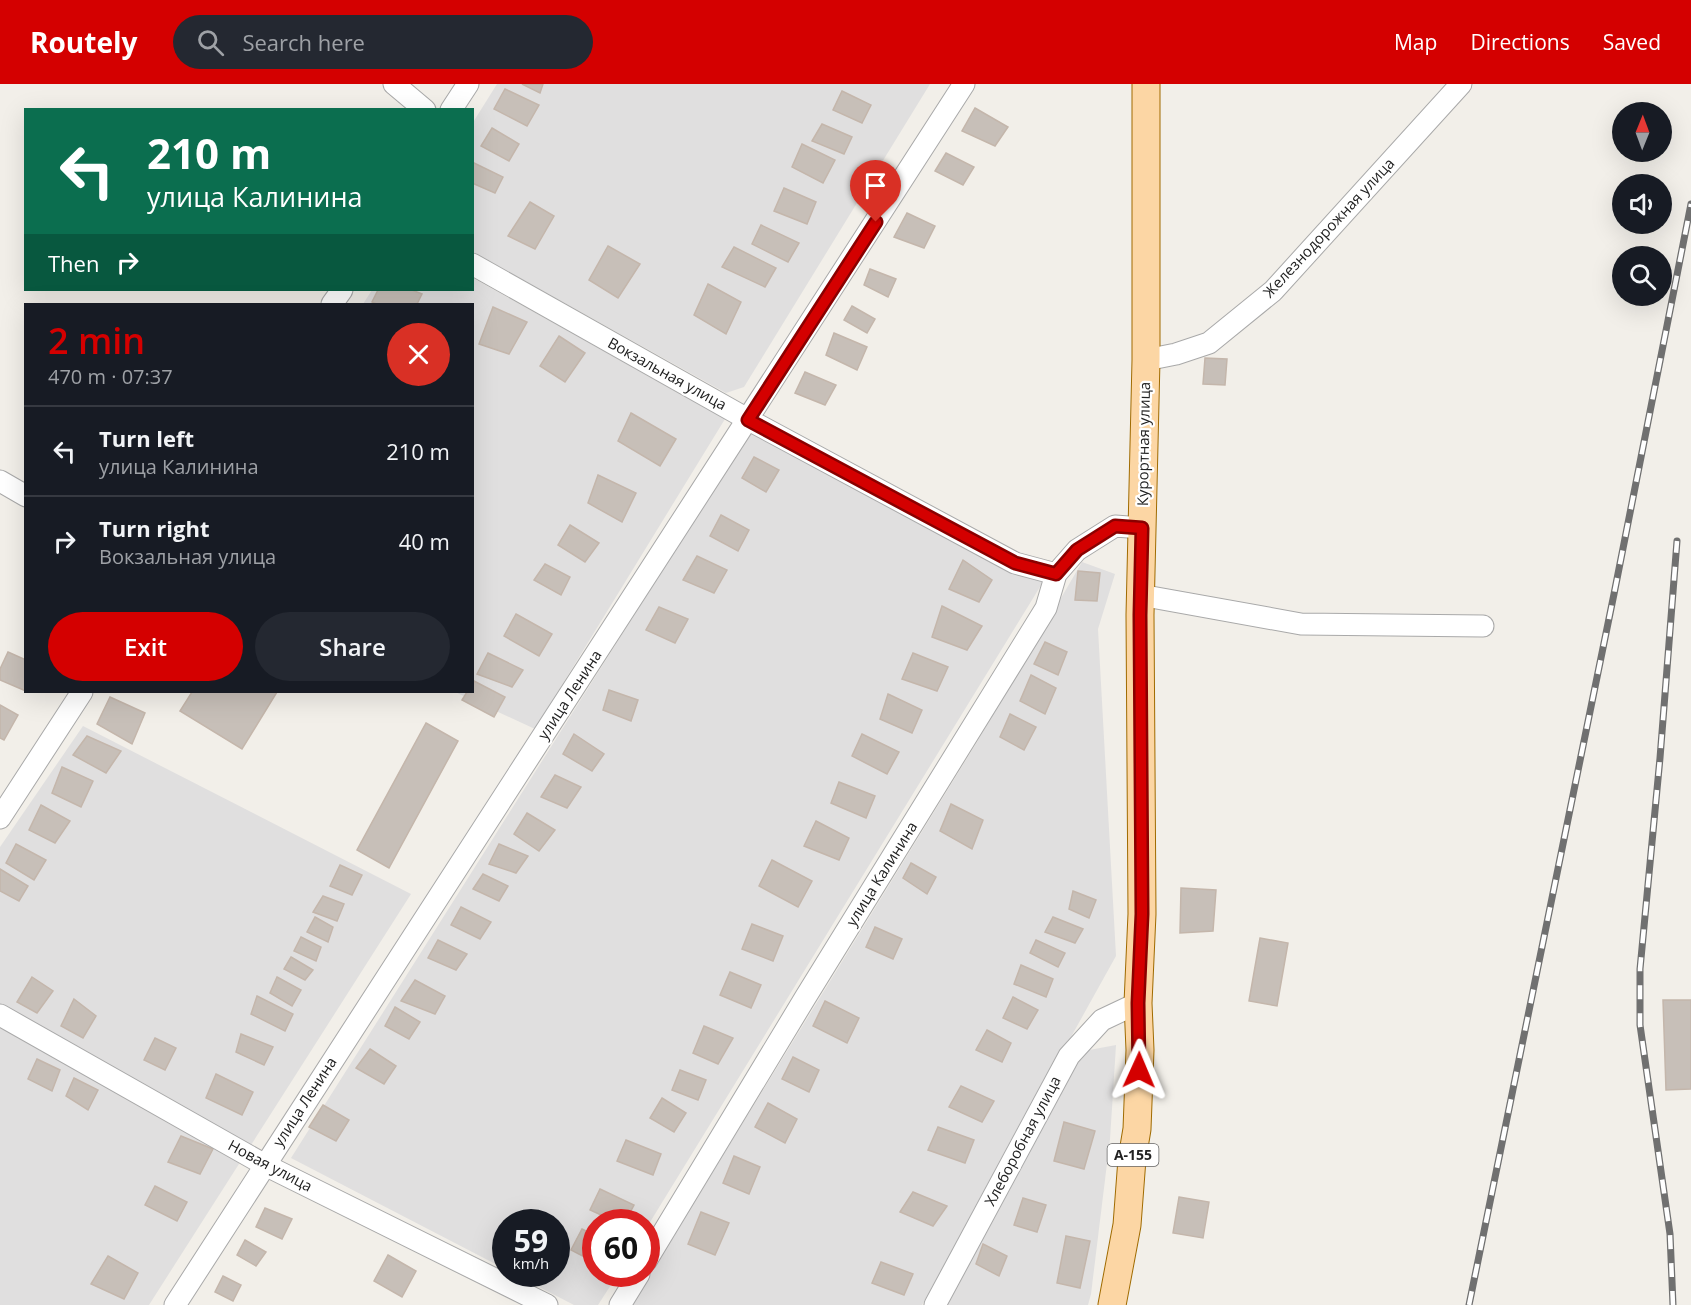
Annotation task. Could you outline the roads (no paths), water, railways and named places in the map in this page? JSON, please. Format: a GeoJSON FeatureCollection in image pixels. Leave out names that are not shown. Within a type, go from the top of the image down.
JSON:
{"type":"FeatureCollection","features":[{"type":"Feature","properties":{"kind":"main road","name":"Курортная улица"},"geometry":{"type":"LineString","coordinates":[[1112,1305],[1127,1225],[1132,1159],[1137,1129],[1140,1050],[1138,1003],[1142,914],[1140,595],[1146,360],[1146,84]]}},
{"type":"Feature","properties":{"kind":"street"},"geometry":{"type":"LineString","coordinates":[[394,84],[423,108]]}},
{"type":"Feature","properties":{"kind":"street"},"geometry":{"type":"LineString","coordinates":[[452,108],[468,84]]}},
{"type":"Feature","properties":{"kind":"street","name":"улица Ленина"},"geometry":{"type":"LineString","coordinates":[[175,1305],[964,84]]}},
{"type":"Feature","properties":{"kind":"street","name":"Железнодорожная улица"},"geometry":{"type":"LineString","coordinates":[[1146,360],[1176,354],[1209,343],[1273,291],[1461,84]]}},
{"type":"Feature","properties":{"kind":"street","name":"Вокзальная улица"},"geometry":{"type":"LineString","coordinates":[[474,265],[748,420],[1015,563],[1056,574]]}},
{"type":"Feature","properties":{"kind":"street"},"geometry":{"type":"LineString","coordinates":[[0,481],[24,495]]}},
{"type":"Feature","properties":{"kind":"street","name":"улица Калинина"},"geometry":{"type":"LineString","coordinates":[[660,1238],[1046,608],[1056,574],[1077,550],[1115,526],[1142,528]]}},
{"type":"Feature","properties":{"kind":"street"},"geometry":{"type":"LineString","coordinates":[[1140,595],[1301,624],[1483,626]]}},
{"type":"Feature","properties":{"kind":"street"},"geometry":{"type":"LineString","coordinates":[[0,818],[81,693]]}},
{"type":"Feature","properties":{"kind":"street","name":"Хлеборобная улица"},"geometry":{"type":"LineString","coordinates":[[935,1305],[1069,1056],[1102,1020],[1138,1003]]}},
{"type":"Feature","properties":{"kind":"street","name":"Новая улица"},"geometry":{"type":"LineString","coordinates":[[0,1015],[265,1165],[547,1305]]}},
{"type":"Feature","properties":{"kind":"street"},"geometry":{"type":"LineString","coordinates":[[620,1305],[631,1287]]}},
{"type":"Feature","properties":{"kind":"railway"},"geometry":{"type":"LineString","coordinates":[[1469,1305],[1691,204]]}},
{"type":"Feature","properties":{"kind":"railway"},"geometry":{"type":"LineString","coordinates":[[1673,1305],[1670,1234],[1640,1025],[1640,969],[1677,541]]}}]}
